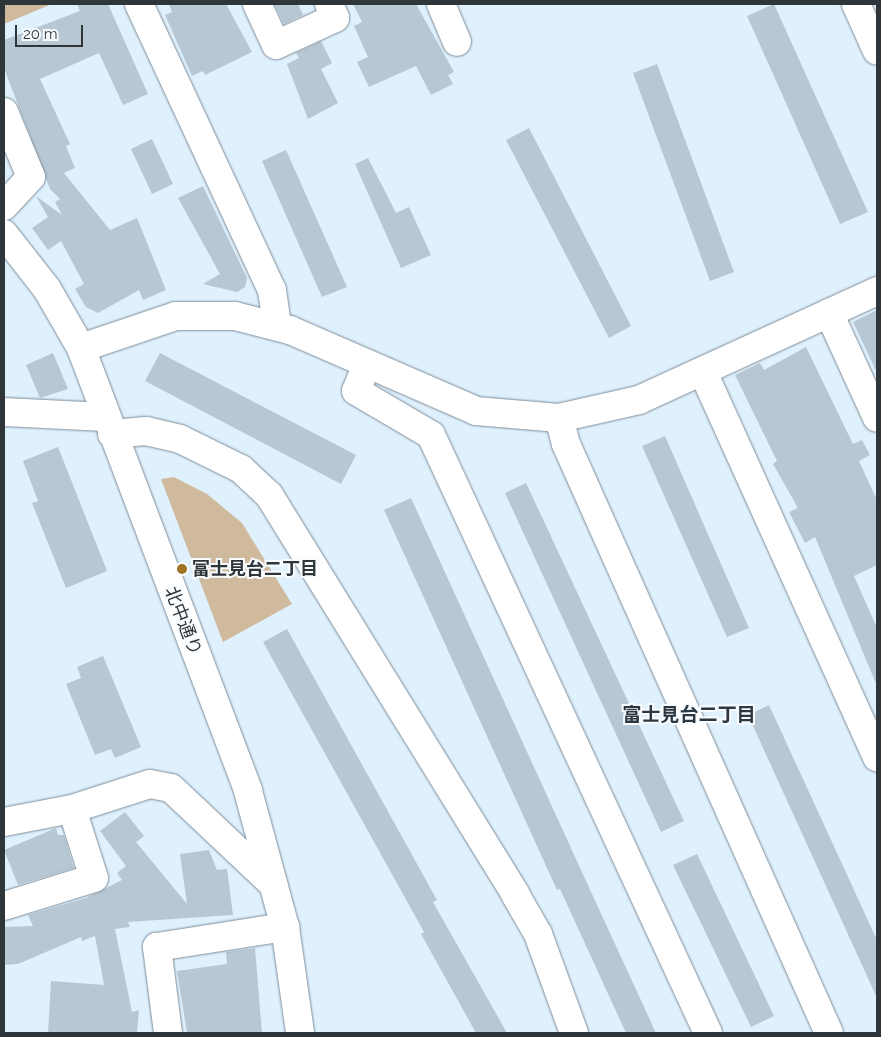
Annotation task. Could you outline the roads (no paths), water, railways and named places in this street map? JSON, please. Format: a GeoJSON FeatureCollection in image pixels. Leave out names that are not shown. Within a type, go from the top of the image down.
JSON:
{"type":"FeatureCollection","features":[{"type":"Feature","properties":{"kind":"street"},"geometry":{"type":"LineString","coordinates":[[139,4],[272,290],[277,325]]}},
{"type":"Feature","properties":{"kind":"street"},"geometry":{"type":"LineString","coordinates":[[257,4],[276,45],[335,18],[329,4]]}},
{"type":"Feature","properties":{"kind":"street"},"geometry":{"type":"LineString","coordinates":[[441,4],[457,42]]}},
{"type":"Feature","properties":{"kind":"street"},"geometry":{"type":"LineString","coordinates":[[856,4],[877,51]]}},
{"type":"Feature","properties":{"kind":"street"},"geometry":{"type":"LineString","coordinates":[[4,112],[31,177],[4,206]]}},
{"type":"Feature","properties":{"kind":"street","name":"北中通り"},"geometry":{"type":"LineString","coordinates":[[4,234],[47,289],[81,348],[108,426],[248,791],[276,886],[285,927],[300,1033]]}},
{"type":"Feature","properties":{"kind":"street"},"geometry":{"type":"LineString","coordinates":[[81,348],[176,316],[235,316],[277,325],[476,411],[559,418],[609,410],[703,372],[877,291]]}},
{"type":"Feature","properties":{"kind":"street"},"geometry":{"type":"LineString","coordinates":[[829,313],[877,418]]}},
{"type":"Feature","properties":{"kind":"street"},"geometry":{"type":"LineString","coordinates":[[367,364],[356,391],[431,435],[708,1033]]}},
{"type":"Feature","properties":{"kind":"street"},"geometry":{"type":"LineString","coordinates":[[703,372],[875,745]]}},
{"type":"Feature","properties":{"kind":"street"},"geometry":{"type":"LineString","coordinates":[[4,412],[146,431],[180,439],[242,470],[269,495],[538,934],[574,1033]]}},
{"type":"Feature","properties":{"kind":"street"},"geometry":{"type":"LineString","coordinates":[[559,418],[566,444],[829,1033]]}},
{"type":"Feature","properties":{"kind":"street"},"geometry":{"type":"LineString","coordinates":[[4,822],[72,809],[150,784],[171,788],[276,886]]}},
{"type":"Feature","properties":{"kind":"street"},"geometry":{"type":"LineString","coordinates":[[4,906],[94,878],[72,809]]}},
{"type":"Feature","properties":{"kind":"street"},"geometry":{"type":"LineString","coordinates":[[168,1033],[157,947],[285,927]]}},
{"type":"Feature","properties":{"kind":"place","name":"富士見台二丁目"},"geometry":{"type":"Point","coordinates":[182,569]}},
{"type":"Feature","properties":{"kind":"district","name":"富士見台二丁目"},"geometry":{"type":"Point","coordinates":[689,715]}}]}
